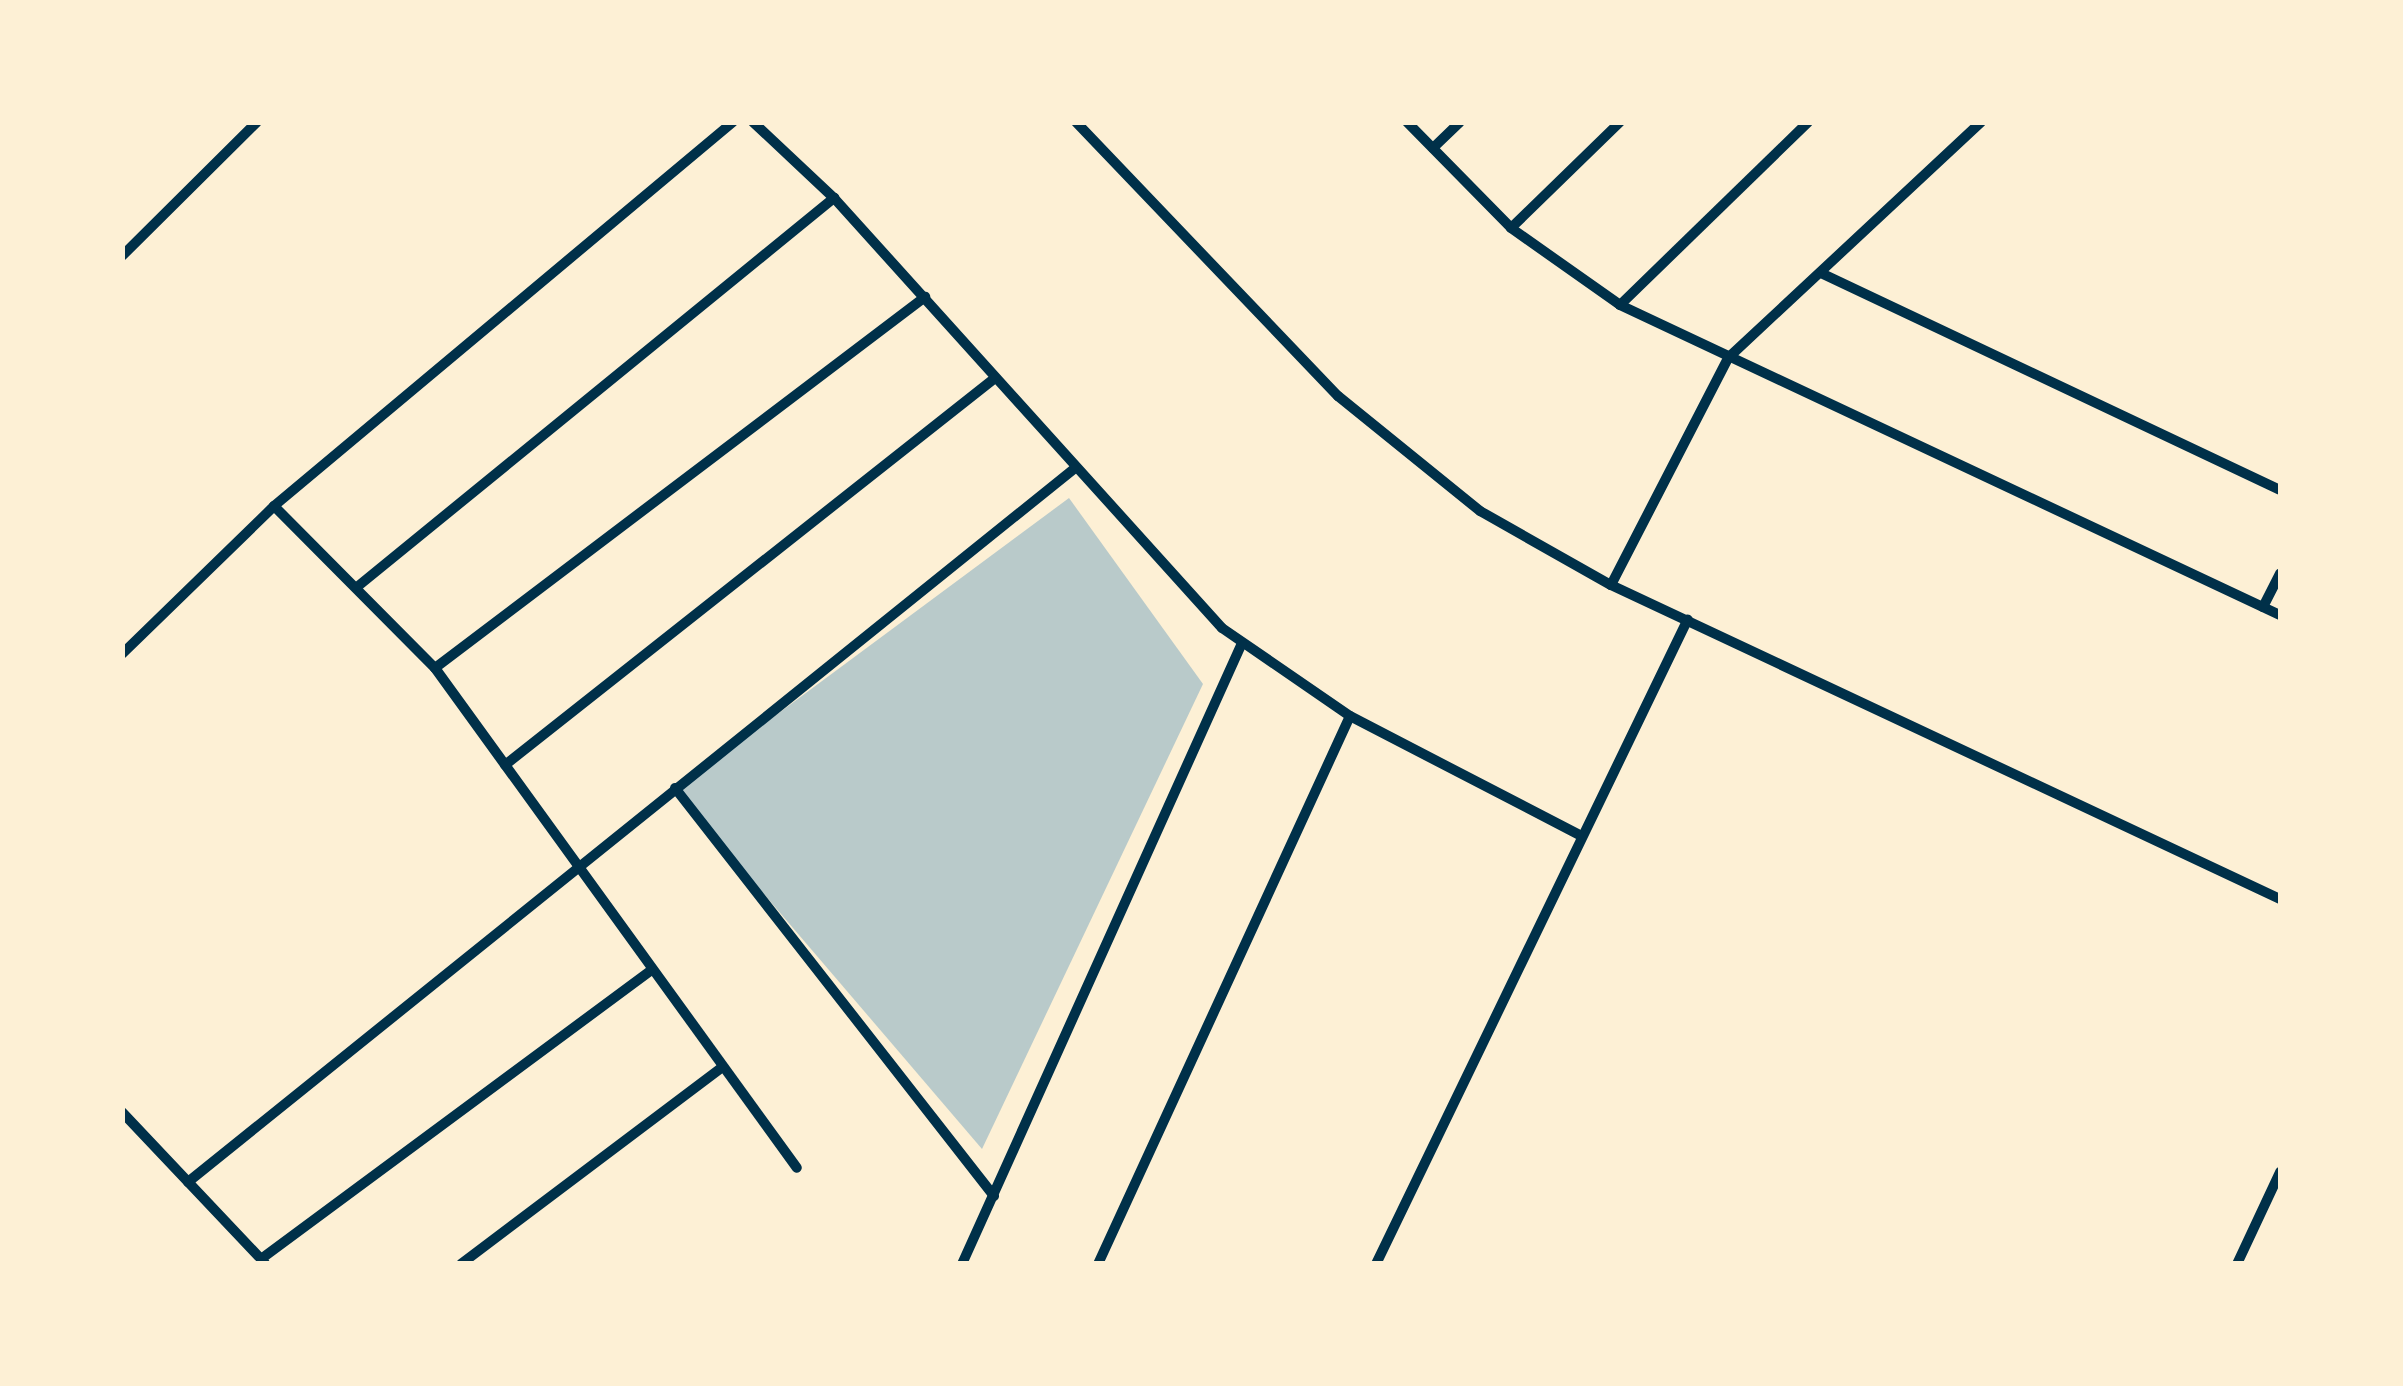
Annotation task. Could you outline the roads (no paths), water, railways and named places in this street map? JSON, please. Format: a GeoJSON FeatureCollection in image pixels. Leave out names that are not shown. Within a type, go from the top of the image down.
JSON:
{"type":"FeatureCollection","features":[{"type":"Feature","properties":{"kind":"street"},"geometry":{"type":"LineString","coordinates":[[122,256],[257,122]]}},
{"type":"Feature","properties":{"kind":"street"},"geometry":{"type":"LineString","coordinates":[[122,654],[274,506],[733,122]]}},
{"type":"Feature","properties":{"kind":"street"},"geometry":{"type":"LineString","coordinates":[[753,122],[834,198],[1074,469],[1242,643],[1350,716],[1578,834]]}},
{"type":"Feature","properties":{"kind":"street"},"geometry":{"type":"LineString","coordinates":[[1076,122],[1338,396],[1480,511],[1611,585],[2280,899]]}},
{"type":"Feature","properties":{"kind":"street"},"geometry":{"type":"LineString","coordinates":[[1407,122],[1511,228],[1620,305],[2280,615]]}},
{"type":"Feature","properties":{"kind":"street"},"geometry":{"type":"LineString","coordinates":[[1433,148],[1460,122]]}},
{"type":"Feature","properties":{"kind":"street"},"geometry":{"type":"LineString","coordinates":[[1511,228],[1620,122]]}},
{"type":"Feature","properties":{"kind":"street"},"geometry":{"type":"LineString","coordinates":[[1620,305],[1808,122]]}},
{"type":"Feature","properties":{"kind":"street"},"geometry":{"type":"LineString","coordinates":[[1611,585],[1728,358],[1823,274],[1981,122]]}},
{"type":"Feature","properties":{"kind":"street"},"geometry":{"type":"LineString","coordinates":[[356,586],[834,198]]}},
{"type":"Feature","properties":{"kind":"street"},"geometry":{"type":"LineString","coordinates":[[1823,274],[2280,490]]}},
{"type":"Feature","properties":{"kind":"street"},"geometry":{"type":"LineString","coordinates":[[435,668],[925,297]]}},
{"type":"Feature","properties":{"kind":"street"},"geometry":{"type":"LineString","coordinates":[[506,764],[995,378]]}},
{"type":"Feature","properties":{"kind":"street"},"geometry":{"type":"LineString","coordinates":[[188,1182],[1074,469]]}},
{"type":"Feature","properties":{"kind":"street"},"geometry":{"type":"LineString","coordinates":[[274,506],[435,668],[579,864],[650,970],[798,1168]]}},
{"type":"Feature","properties":{"kind":"street"},"geometry":{"type":"LineString","coordinates":[[2263,606],[2280,573]]}},
{"type":"Feature","properties":{"kind":"street"},"geometry":{"type":"LineString","coordinates":[[1376,1264],[1578,834],[1688,619]]}},
{"type":"Feature","properties":{"kind":"street"},"geometry":{"type":"LineString","coordinates":[[962,1264],[1242,643]]}},
{"type":"Feature","properties":{"kind":"street"},"geometry":{"type":"LineString","coordinates":[[1098,1264],[1350,716]]}},
{"type":"Feature","properties":{"kind":"street"},"geometry":{"type":"LineString","coordinates":[[675,788],[994,1196]]}},
{"type":"Feature","properties":{"kind":"street"},"geometry":{"type":"LineString","coordinates":[[122,1112],[264,1261],[650,970]]}},
{"type":"Feature","properties":{"kind":"street"},"geometry":{"type":"LineString","coordinates":[[461,1264],[722,1067]]}},
{"type":"Feature","properties":{"kind":"street"},"geometry":{"type":"LineString","coordinates":[[2236,1264],[2280,1172]]}}]}
